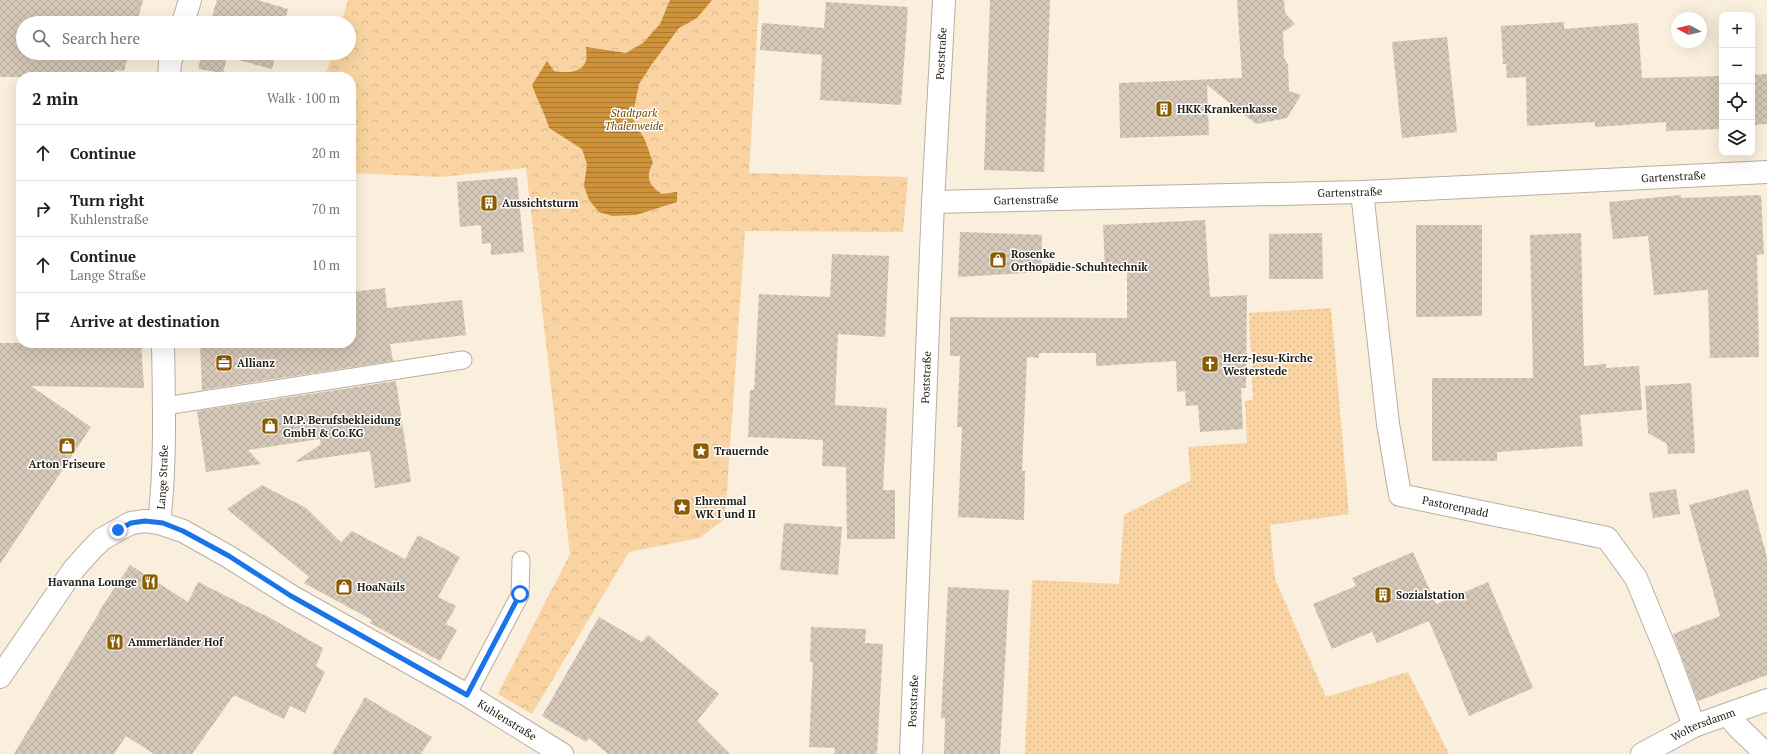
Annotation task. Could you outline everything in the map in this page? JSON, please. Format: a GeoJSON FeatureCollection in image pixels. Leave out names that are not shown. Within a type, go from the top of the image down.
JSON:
{"type":"FeatureCollection","features":[{"type":"Feature","properties":{"kind":"street"},"geometry":{"type":"LineString","coordinates":[[185,16],[190,0]]}},
{"type":"Feature","properties":{"kind":"street","name":"Poststraße"},"geometry":{"type":"LineString","coordinates":[[911,754],[933,202],[944,0]]}},
{"type":"Feature","properties":{"kind":"street"},"geometry":{"type":"LineString","coordinates":[[170,72],[172,60]]}},
{"type":"Feature","properties":{"kind":"street","name":"Gartenstraße"},"geometry":{"type":"LineString","coordinates":[[933,202],[1362,192],[1767,172]]}},
{"type":"Feature","properties":{"kind":"street","name":"Pastorenpadd"},"geometry":{"type":"LineString","coordinates":[[1362,192],[1388,424],[1400,495],[1607,538],[1636,578],[1669,658],[1694,726]]}},
{"type":"Feature","properties":{"kind":"street","name":"Lange Straße"},"geometry":{"type":"LineString","coordinates":[[0,677],[70,575],[102,539],[131,523],[145,521],[159,522],[163,486],[163,348]]}},
{"type":"Feature","properties":{"kind":"street","name":"Kuhlenstraße"},"geometry":{"type":"LineString","coordinates":[[159,522],[183,531],[229,556],[291,596],[467,695],[562,754]]}},
{"type":"Feature","properties":{"kind":"street","name":"Woltersdamm"},"geometry":{"type":"LineString","coordinates":[[1642,754],[1694,726],[1767,700]]}},
{"type":"Feature","properties":{"kind":"street"},"geometry":{"type":"LineString","coordinates":[[1728,715],[1737,726],[1766,754]]}},
{"type":"Feature","properties":{"kind":"lane"},"geometry":{"type":"LineString","coordinates":[[164,406],[463,360]]}},
{"type":"Feature","properties":{"kind":"lane"},"geometry":{"type":"LineString","coordinates":[[467,695],[520,594],[521,560]]}},
{"type":"Feature","properties":{"kind":"green space","name":"Stadtpark Thalenweide"},"geometry":{"type":"Polygon","coordinates":[[[348,0],[759,0],[749,173],[908,177],[903,232],[745,231],[725,519],[699,538],[629,552],[532,714],[498,694],[570,554],[526,168],[441,177],[356,173],[356,72],[327,72],[331,60],[356,60],[356,16],[343,16],[348,0]]]}},
{"type":"Feature","properties":{"kind":"green space"},"geometry":{"type":"Polygon","coordinates":[[[1331,308],[1349,514],[1270,525],[1275,579],[1326,697],[1408,672],[1449,754],[1025,754],[1032,580],[1119,584],[1124,515],[1191,480],[1188,447],[1247,443],[1245,401],[1253,400],[1249,313],[1331,308]]]}},
{"type":"Feature","properties":{"kind":"shaded area"},"geometry":{"type":"Polygon","coordinates":[[[670,0],[712,0],[697,18],[679,28],[652,64],[639,84],[632,118],[645,140],[653,163],[649,172],[651,184],[662,194],[677,192],[677,202],[636,215],[612,216],[599,212],[589,200],[584,186],[587,164],[582,149],[549,128],[532,85],[547,61],[554,71],[572,72],[584,65],[586,61],[586,47],[626,53],[643,43],[660,24],[670,0]]]}},
{"type":"Feature","properties":{"kind":"building"},"geometry":{"type":"Polygon","coordinates":[[[0,0],[143,0],[139,16],[16,16],[16,60],[127,60],[124,71],[16,72],[16,77],[0,77],[0,0]]]}},
{"type":"Feature","properties":{"kind":"building"},"geometry":{"type":"Polygon","coordinates":[[[217,0],[258,0],[288,9],[286,16],[212,16],[217,0]]]}},
{"type":"Feature","properties":{"kind":"building"},"geometry":{"type":"Polygon","coordinates":[[[990,0],[1050,0],[1044,172],[984,170],[990,0]]]}},
{"type":"Feature","properties":{"kind":"building"},"geometry":{"type":"Polygon","coordinates":[[[1237,0],[1284,0],[1285,13],[1295,24],[1283,32],[1284,58],[1288,65],[1289,91],[1301,95],[1287,118],[1256,124],[1207,85],[1209,135],[1120,138],[1119,83],[1242,78],[1237,0]]]}},
{"type":"Feature","properties":{"kind":"building"},"geometry":{"type":"Polygon","coordinates":[[[826,2],[908,7],[901,105],[820,100],[822,55],[760,50],[762,23],[824,28],[826,2]]]}},
{"type":"Feature","properties":{"kind":"building"},"geometry":{"type":"Polygon","coordinates":[[[1564,22],[1564,29],[1638,23],[1642,78],[1719,76],[1719,129],[1666,131],[1666,122],[1595,127],[1595,122],[1527,126],[1526,77],[1507,78],[1506,64],[1503,64],[1501,26],[1564,22]]]}},
{"type":"Feature","properties":{"kind":"building"},"geometry":{"type":"Polygon","coordinates":[[[1447,37],[1457,132],[1402,138],[1392,42],[1447,37]]]}},
{"type":"Feature","properties":{"kind":"building"},"geometry":{"type":"Polygon","coordinates":[[[200,60],[226,60],[223,72],[198,69],[200,60]]]}},
{"type":"Feature","properties":{"kind":"building"},"geometry":{"type":"Polygon","coordinates":[[[238,60],[274,60],[272,69],[238,60]]]}},
{"type":"Feature","properties":{"kind":"building"},"geometry":{"type":"Polygon","coordinates":[[[1767,74],[1767,124],[1755,125],[1755,75],[1767,74]]]}},
{"type":"Feature","properties":{"kind":"building","name":"Aussichtsturm"},"geometry":{"type":"Polygon","coordinates":[[[517,177],[524,252],[491,255],[491,243],[482,244],[481,225],[460,227],[457,182],[517,177]]]}},
{"type":"Feature","properties":{"kind":"building"},"geometry":{"type":"Polygon","coordinates":[[[1681,195],[1681,198],[1761,195],[1764,254],[1757,255],[1759,357],[1710,358],[1708,290],[1654,295],[1648,236],[1613,239],[1609,202],[1681,195]]]}},
{"type":"Feature","properties":{"kind":"building"},"geometry":{"type":"Polygon","coordinates":[[[1205,220],[1210,297],[1247,295],[1246,388],[1241,388],[1243,429],[1200,432],[1198,405],[1186,406],[1185,391],[1177,392],[1176,361],[1096,366],[1096,353],[1039,353],[1039,358],[1027,357],[1022,471],[1025,471],[1024,520],[958,517],[962,427],[957,427],[960,356],[950,356],[950,317],[1127,318],[1127,268],[1105,269],[1103,225],[1205,220]]]}},
{"type":"Feature","properties":{"kind":"building"},"geometry":{"type":"Polygon","coordinates":[[[1416,225],[1482,225],[1482,316],[1416,317],[1416,225]]]}},
{"type":"Feature","properties":{"kind":"building"},"geometry":{"type":"Polygon","coordinates":[[[960,232],[1042,235],[1041,272],[958,277],[960,232]]]}},
{"type":"Feature","properties":{"kind":"building"},"geometry":{"type":"Polygon","coordinates":[[[1322,233],[1323,279],[1269,279],[1269,234],[1322,233]]]}},
{"type":"Feature","properties":{"kind":"building"},"geometry":{"type":"Polygon","coordinates":[[[1581,233],[1584,366],[1606,364],[1606,368],[1639,366],[1642,410],[1580,415],[1583,446],[1497,452],[1497,461],[1432,461],[1432,378],[1533,378],[1530,235],[1581,233]]]}},
{"type":"Feature","properties":{"kind":"building"},"geometry":{"type":"Polygon","coordinates":[[[832,254],[889,256],[885,337],[838,334],[835,405],[887,408],[883,490],[895,490],[895,539],[847,539],[846,467],[822,466],[823,440],[748,437],[750,390],[754,390],[759,294],[830,297],[832,254]]]}},
{"type":"Feature","properties":{"kind":"building"},"geometry":{"type":"Polygon","coordinates":[[[385,288],[387,308],[462,300],[466,335],[390,344],[393,361],[202,390],[200,348],[356,348],[356,291],[385,288]]]}},
{"type":"Feature","properties":{"kind":"building"},"geometry":{"type":"Polygon","coordinates":[[[0,343],[16,343],[16,348],[141,348],[144,388],[31,386],[91,427],[0,564],[0,343]]]}},
{"type":"Feature","properties":{"kind":"building"},"geometry":{"type":"Polygon","coordinates":[[[396,381],[411,482],[375,488],[370,451],[295,462],[321,444],[320,439],[248,450],[261,464],[206,472],[197,411],[396,381]]]}},
{"type":"Feature","properties":{"kind":"building"},"geometry":{"type":"Polygon","coordinates":[[[1691,383],[1695,453],[1668,454],[1667,444],[1648,433],[1645,386],[1691,383]]]}},
{"type":"Feature","properties":{"kind":"building"},"geometry":{"type":"Polygon","coordinates":[[[262,485],[306,508],[341,542],[352,531],[405,559],[418,535],[460,557],[438,597],[456,606],[446,624],[457,630],[440,661],[370,623],[372,620],[304,583],[309,577],[227,509],[262,485]]]}},
{"type":"Feature","properties":{"kind":"building"},"geometry":{"type":"Polygon","coordinates":[[[1676,489],[1680,514],[1653,518],[1649,493],[1676,489]]]}},
{"type":"Feature","properties":{"kind":"building"},"geometry":{"type":"Polygon","coordinates":[[[1748,489],[1767,557],[1767,675],[1698,701],[1673,634],[1720,616],[1689,505],[1748,489]]]}},
{"type":"Feature","properties":{"kind":"building"},"geometry":{"type":"Polygon","coordinates":[[[784,523],[842,527],[838,575],[780,570],[784,523]]]}},
{"type":"Feature","properties":{"kind":"building"},"geometry":{"type":"Polygon","coordinates":[[[1413,552],[1436,604],[1488,582],[1533,688],[1469,716],[1429,621],[1377,643],[1372,632],[1332,649],[1313,604],[1356,586],[1352,578],[1413,552]]]}},
{"type":"Feature","properties":{"kind":"building"},"geometry":{"type":"Polygon","coordinates":[[[130,565],[188,602],[198,582],[274,620],[323,648],[316,666],[325,672],[305,713],[290,706],[284,719],[234,695],[192,754],[154,754],[126,736],[114,754],[14,754],[99,611],[130,565]]]}},
{"type":"Feature","properties":{"kind":"building"},"geometry":{"type":"Polygon","coordinates":[[[948,587],[1009,590],[1000,754],[944,754],[945,718],[941,718],[948,587]]]}},
{"type":"Feature","properties":{"kind":"building"},"geometry":{"type":"Polygon","coordinates":[[[599,617],[642,642],[648,635],[719,694],[697,721],[730,754],[608,754],[589,738],[586,742],[542,716],[599,617]]]}},
{"type":"Feature","properties":{"kind":"building"},"geometry":{"type":"Polygon","coordinates":[[[811,627],[866,629],[865,643],[883,644],[877,754],[834,754],[835,748],[809,747],[813,662],[810,662],[811,627]]]}},
{"type":"Feature","properties":{"kind":"building"},"geometry":{"type":"Polygon","coordinates":[[[365,697],[432,737],[421,754],[332,754],[365,697]]]}},
{"type":"Feature","properties":{"kind":"place","name":"HKK Krankenkasse"},"geometry":{"type":"Point","coordinates":[1164,109]}},
{"type":"Feature","properties":{"kind":"place","name":"Aussichtsturm"},"geometry":{"type":"Point","coordinates":[489,203]}},
{"type":"Feature","properties":{"kind":"place","name":"Rosenke Orthopädie-Schuhtechnik"},"geometry":{"type":"Point","coordinates":[998,260]}},
{"type":"Feature","properties":{"kind":"place","name":"Allianz"},"geometry":{"type":"Point","coordinates":[224,363]}},
{"type":"Feature","properties":{"kind":"place","name":"Herz-Jesu-Kirche Westerstede"},"geometry":{"type":"Point","coordinates":[1210,364]}},
{"type":"Feature","properties":{"kind":"place","name":"M.P. Berufsbekleidung GmbH & Co.KG"},"geometry":{"type":"Point","coordinates":[270,426]}},
{"type":"Feature","properties":{"kind":"place","name":"Arton Friseure"},"geometry":{"type":"Point","coordinates":[67,446]}},
{"type":"Feature","properties":{"kind":"place","name":"Trauernde"},"geometry":{"type":"Point","coordinates":[701,451]}},
{"type":"Feature","properties":{"kind":"place","name":"Ehrenmal WK I und II"},"geometry":{"type":"Point","coordinates":[682,507]}},
{"type":"Feature","properties":{"kind":"place","name":"Havanna Lounge"},"geometry":{"type":"Point","coordinates":[150,582]}},
{"type":"Feature","properties":{"kind":"place","name":"HoaNails"},"geometry":{"type":"Point","coordinates":[344,587]}},
{"type":"Feature","properties":{"kind":"place","name":"Sozialstation"},"geometry":{"type":"Point","coordinates":[1383,595]}},
{"type":"Feature","properties":{"kind":"place","name":"Ammerländer Hof"},"geometry":{"type":"Point","coordinates":[115,642]}},
{"type":"Feature","properties":{"kind":"route"},"geometry":{"type":"LineString","coordinates":[[118,530],[131,523],[145,521],[163,523],[183,531],[229,556],[291,596],[467,695],[520,594]]}}]}
